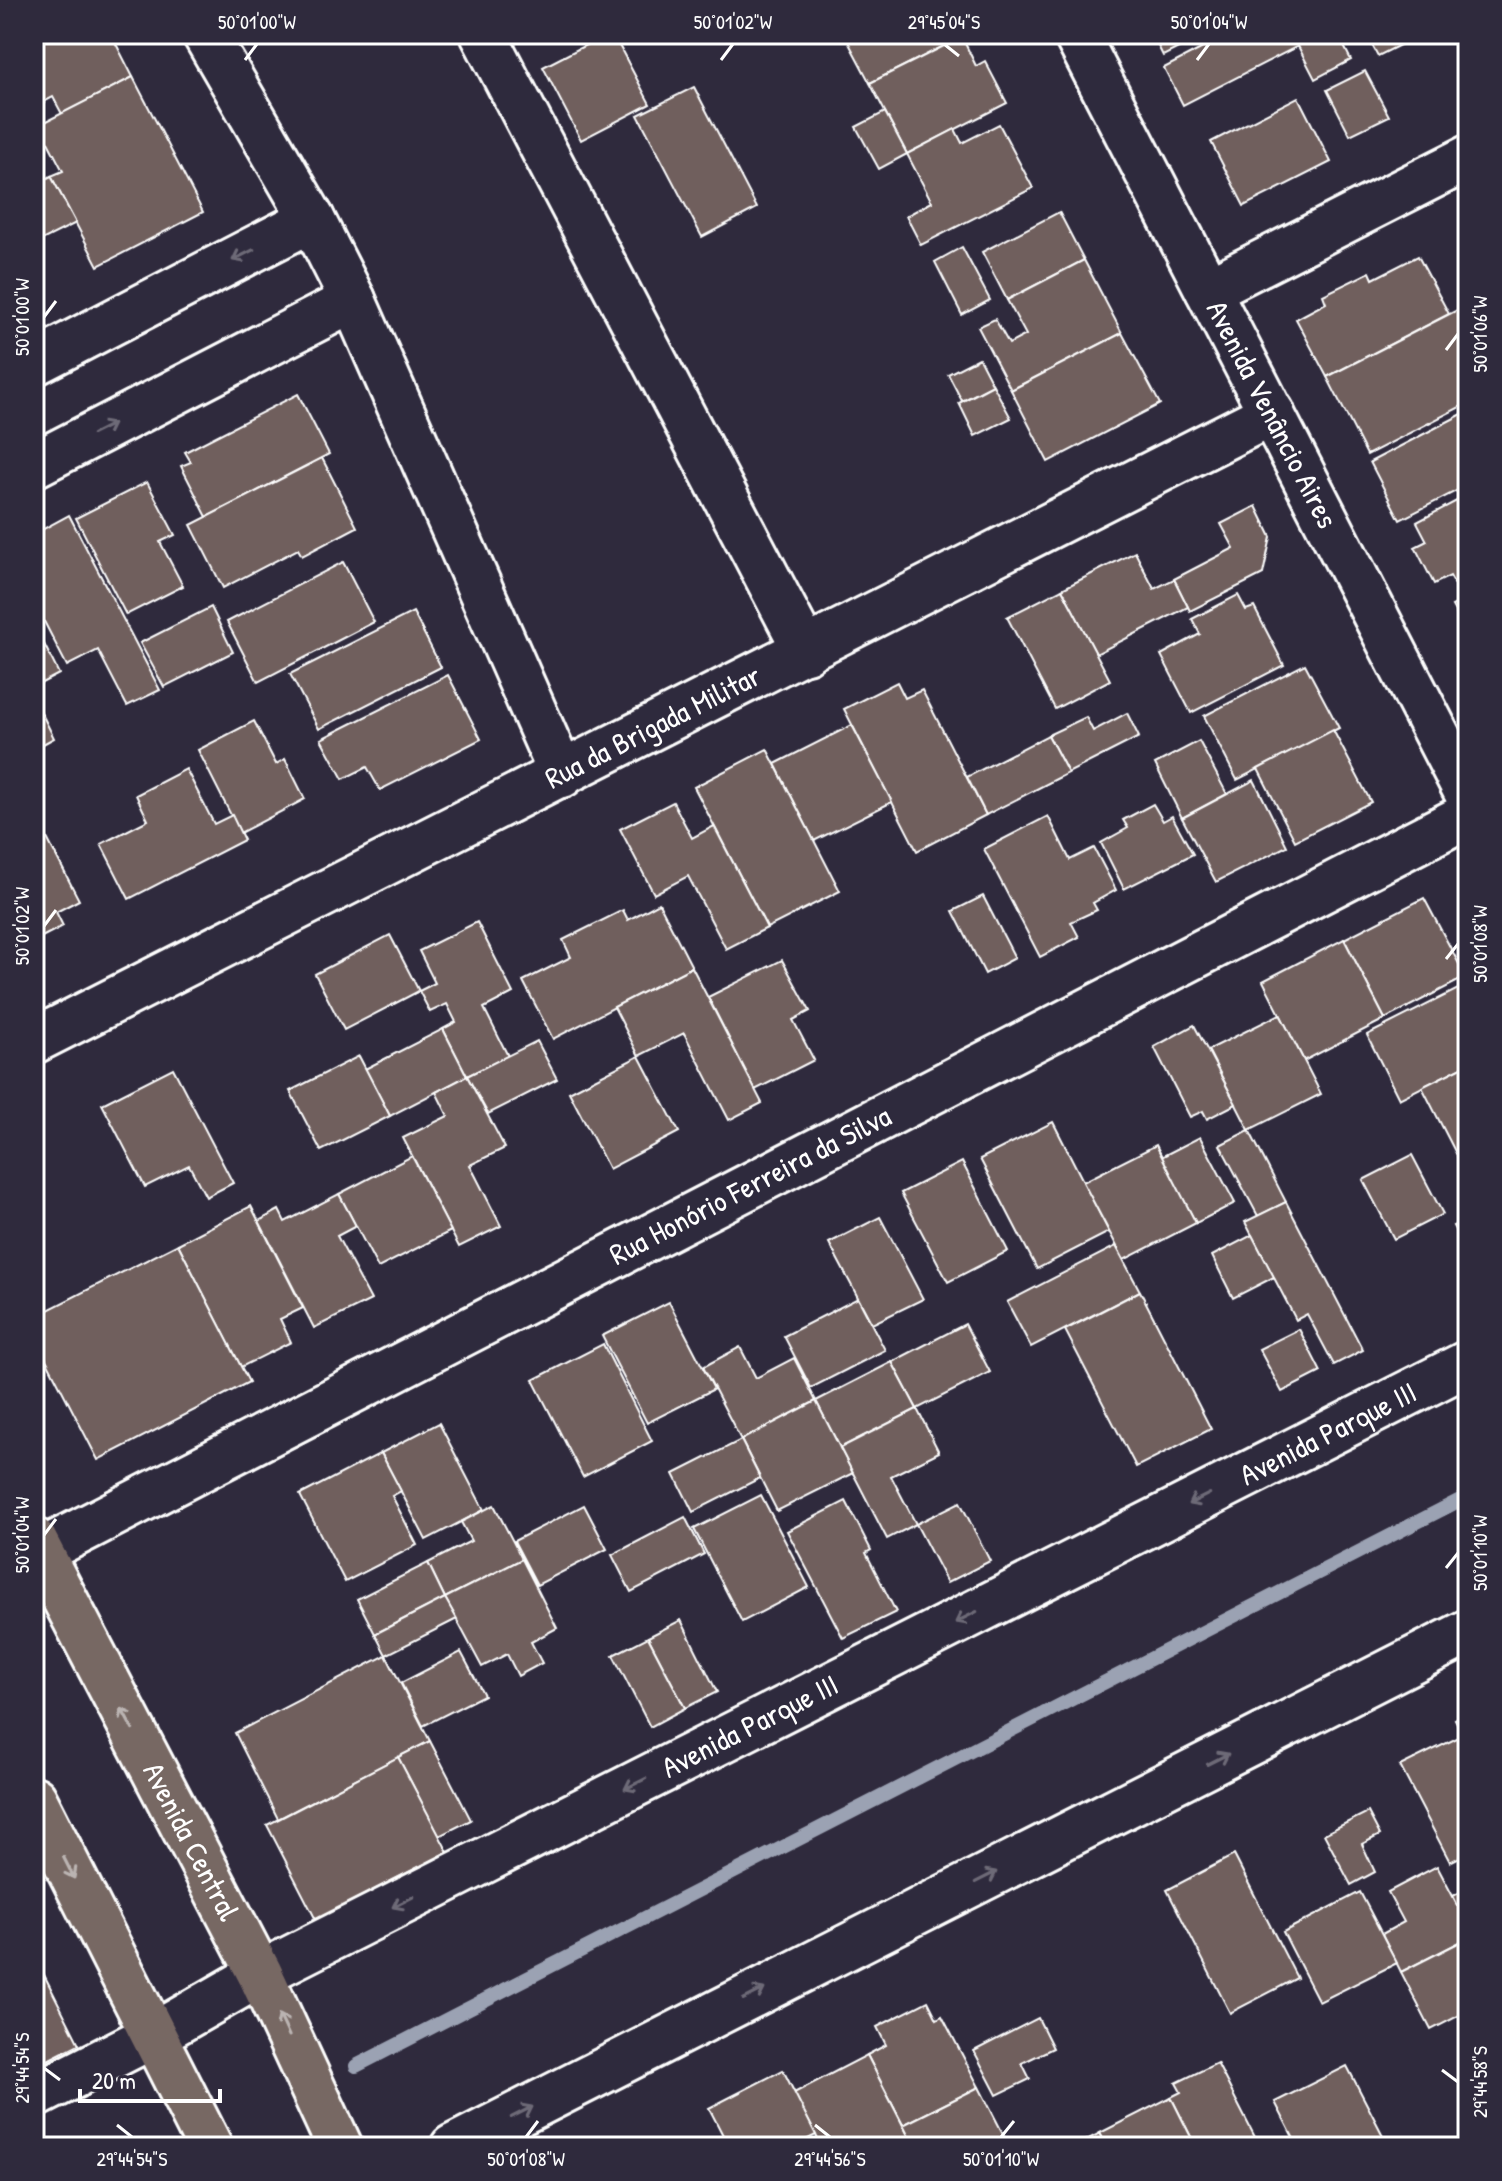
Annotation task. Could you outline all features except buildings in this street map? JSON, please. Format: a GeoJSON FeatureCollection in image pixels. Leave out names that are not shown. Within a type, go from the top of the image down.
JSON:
{"type":"FeatureCollection","features":[{"type":"Feature","properties":{"kind":"main road","name":"Avenida Central"},"geometry":{"type":"LineString","coordinates":[[36,1549],[260,1974],[340,2147]]}},
{"type":"Feature","properties":{"kind":"main road"},"geometry":{"type":"LineString","coordinates":[[34,1799],[210,2147]]}},
{"type":"Feature","properties":{"kind":"street"},"geometry":{"type":"LineString","coordinates":[[205,34],[312,219],[353,300],[562,775]]}},
{"type":"Feature","properties":{"kind":"street"},"geometry":{"type":"LineString","coordinates":[[483,34],[806,651]]}},
{"type":"Feature","properties":{"kind":"street","name":"Avenida Venâncio Aires"},"geometry":{"type":"LineString","coordinates":[[1076,34],[1272,413],[1452,726],[1468,795]]}},
{"type":"Feature","properties":{"kind":"street"},"geometry":{"type":"LineString","coordinates":[[1208,290],[1468,158]]}},
{"type":"Feature","properties":{"kind":"street"},"geometry":{"type":"LineString","coordinates":[[34,363],[312,219]]}},
{"type":"Feature","properties":{"kind":"street"},"geometry":{"type":"LineString","coordinates":[[34,465],[353,300]]}},
{"type":"Feature","properties":{"kind":"street","name":"Rua da Brigada Militar"},"geometry":{"type":"LineString","coordinates":[[34,1041],[1272,413]]}},
{"type":"Feature","properties":{"kind":"street","name":"Rua Honório Ferreira da Silva"},"geometry":{"type":"LineString","coordinates":[[36,1549],[1468,815]]}},
{"type":"Feature","properties":{"kind":"street","name":"Avenida Parque III"},"geometry":{"type":"LineString","coordinates":[[34,2096],[154,2035],[260,1974],[1468,1363]]}},
{"type":"Feature","properties":{"kind":"street"},"geometry":{"type":"LineString","coordinates":[[453,2147],[1468,1632]]}},
{"type":"Feature","properties":{"kind":"waterway"},"geometry":{"type":"LineString","coordinates":[[356,2066],[1468,1496]]}}]}
